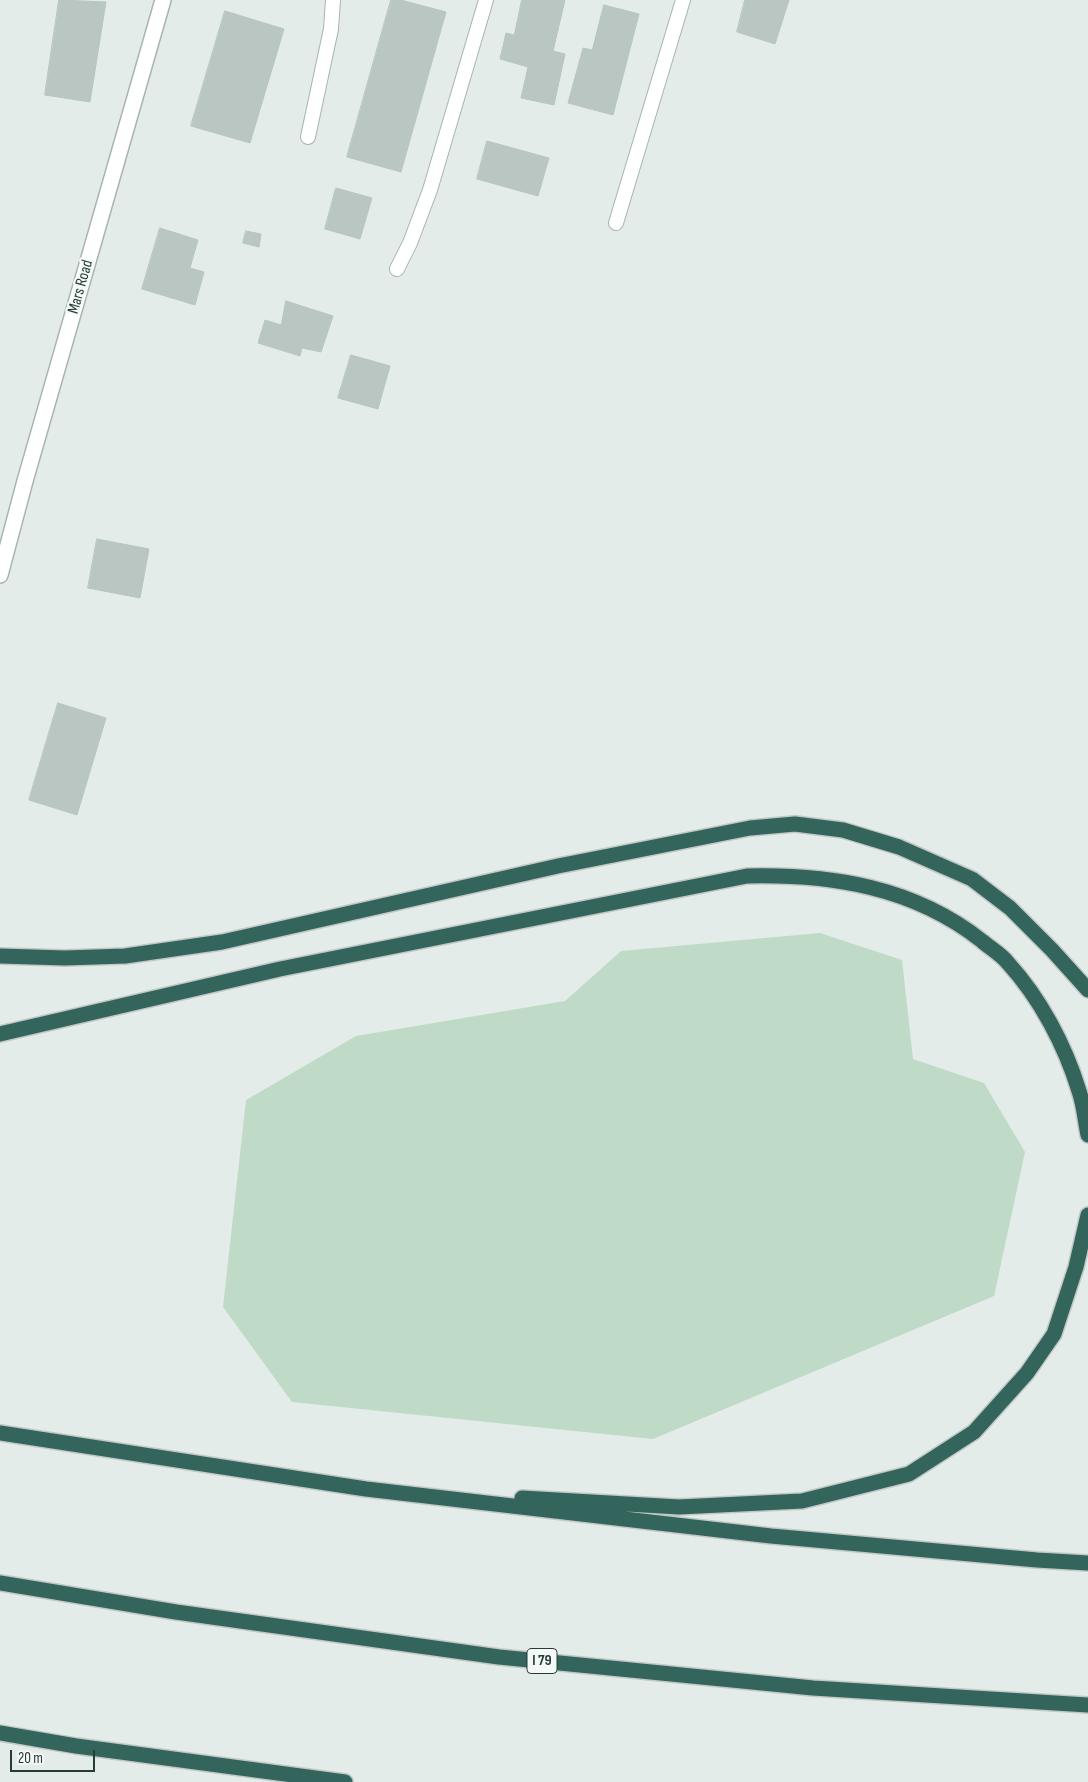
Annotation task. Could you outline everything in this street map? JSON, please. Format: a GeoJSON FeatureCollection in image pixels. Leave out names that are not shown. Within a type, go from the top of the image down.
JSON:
{"type":"FeatureCollection","features":[{"type":"Feature","properties":{"kind":"highway"},"geometry":{"type":"LineString","coordinates":[[0,956],[64,958],[125,956],[222,942],[558,866],[750,828],[796,824],[843,830],[890,844],[972,879],[1010,908],[1088,990]]}},
{"type":"Feature","properties":{"kind":"highway"},"geometry":{"type":"LineString","coordinates":[[0,1034],[280,968],[747,876],[780,875],[830,878],[882,890],[924,905],[968,930],[1007,962],[1036,1001],[1063,1048],[1080,1092],[1088,1135]]}},
{"type":"Feature","properties":{"kind":"highway"},"geometry":{"type":"LineString","coordinates":[[366,1489],[679,1507],[802,1502],[909,1474],[974,1432],[1027,1373],[1054,1334],[1076,1266],[1088,1215]]}},
{"type":"Feature","properties":{"kind":"highway"},"geometry":{"type":"LineString","coordinates":[[0,1433],[366,1489],[771,1536],[1088,1563]]}},
{"type":"Feature","properties":{"kind":"highway","name":"I 79"},"geometry":{"type":"LineString","coordinates":[[0,1583],[176,1612],[499,1657],[813,1688],[1088,1705]]}},
{"type":"Feature","properties":{"kind":"highway"},"geometry":{"type":"LineString","coordinates":[[0,1733],[76,1746],[344,1782]]}},
{"type":"Feature","properties":{"kind":"street","name":"Mars Road"},"geometry":{"type":"LineString","coordinates":[[0,575],[25,480],[163,0]]}},
{"type":"Feature","properties":{"kind":"lane"},"geometry":{"type":"LineString","coordinates":[[308,137],[331,29],[333,0]]}},
{"type":"Feature","properties":{"kind":"lane"},"geometry":{"type":"LineString","coordinates":[[397,269],[410,243],[430,190],[486,0]]}},
{"type":"Feature","properties":{"kind":"lane"},"geometry":{"type":"LineString","coordinates":[[616,224],[683,0]]}},
{"type":"Feature","properties":{"kind":"green space"},"geometry":{"type":"Polygon","coordinates":[[[820,933],[902,960],[913,1059],[984,1083],[1025,1152],[994,1296],[653,1439],[292,1402],[223,1307],[246,1100],[356,1036],[565,1001],[621,951],[820,933]]]}},
{"type":"Feature","properties":{"kind":"building"},"geometry":{"type":"Polygon","coordinates":[[[59,0],[106,2],[90,102],[45,95],[59,0]]]}},
{"type":"Feature","properties":{"kind":"building"},"geometry":{"type":"Polygon","coordinates":[[[391,0],[401,0],[446,12],[401,172],[347,157],[391,0]]]}},
{"type":"Feature","properties":{"kind":"building"},"geometry":{"type":"Polygon","coordinates":[[[522,0],[565,0],[553,51],[565,54],[554,105],[521,98],[528,67],[500,59],[506,33],[514,35],[522,0]]]}},
{"type":"Feature","properties":{"kind":"building"},"geometry":{"type":"Polygon","coordinates":[[[745,0],[789,0],[775,44],[737,32],[745,0]]]}},
{"type":"Feature","properties":{"kind":"building"},"geometry":{"type":"Polygon","coordinates":[[[604,5],[639,14],[613,115],[568,103],[583,48],[592,50],[604,5]]]}},
{"type":"Feature","properties":{"kind":"building"},"geometry":{"type":"Polygon","coordinates":[[[225,11],[284,29],[250,143],[191,126],[225,11]]]}},
{"type":"Feature","properties":{"kind":"building"},"geometry":{"type":"Polygon","coordinates":[[[487,141],[549,158],[538,196],[477,179],[487,141]]]}},
{"type":"Feature","properties":{"kind":"building"},"geometry":{"type":"Polygon","coordinates":[[[336,188],[372,198],[360,239],[325,229],[336,188]]]}},
{"type":"Feature","properties":{"kind":"building"},"geometry":{"type":"Polygon","coordinates":[[[160,228],[198,240],[190,268],[204,272],[195,305],[142,289],[160,228]]]}},
{"type":"Feature","properties":{"kind":"building"},"geometry":{"type":"Polygon","coordinates":[[[246,231],[261,234],[259,247],[243,243],[246,231]]]}},
{"type":"Feature","properties":{"kind":"building"},"geometry":{"type":"Polygon","coordinates":[[[286,301],[333,316],[321,352],[302,348],[300,356],[258,343],[265,320],[281,325],[286,301]]]}},
{"type":"Feature","properties":{"kind":"building"},"geometry":{"type":"Polygon","coordinates":[[[351,355],[390,366],[378,409],[338,398],[351,355]]]}},
{"type":"Feature","properties":{"kind":"building"},"geometry":{"type":"Polygon","coordinates":[[[97,539],[149,549],[140,598],[88,588],[97,539]]]}},
{"type":"Feature","properties":{"kind":"building"},"geometry":{"type":"Polygon","coordinates":[[[58,703],[106,718],[77,815],[29,800],[58,703]]]}}]}
